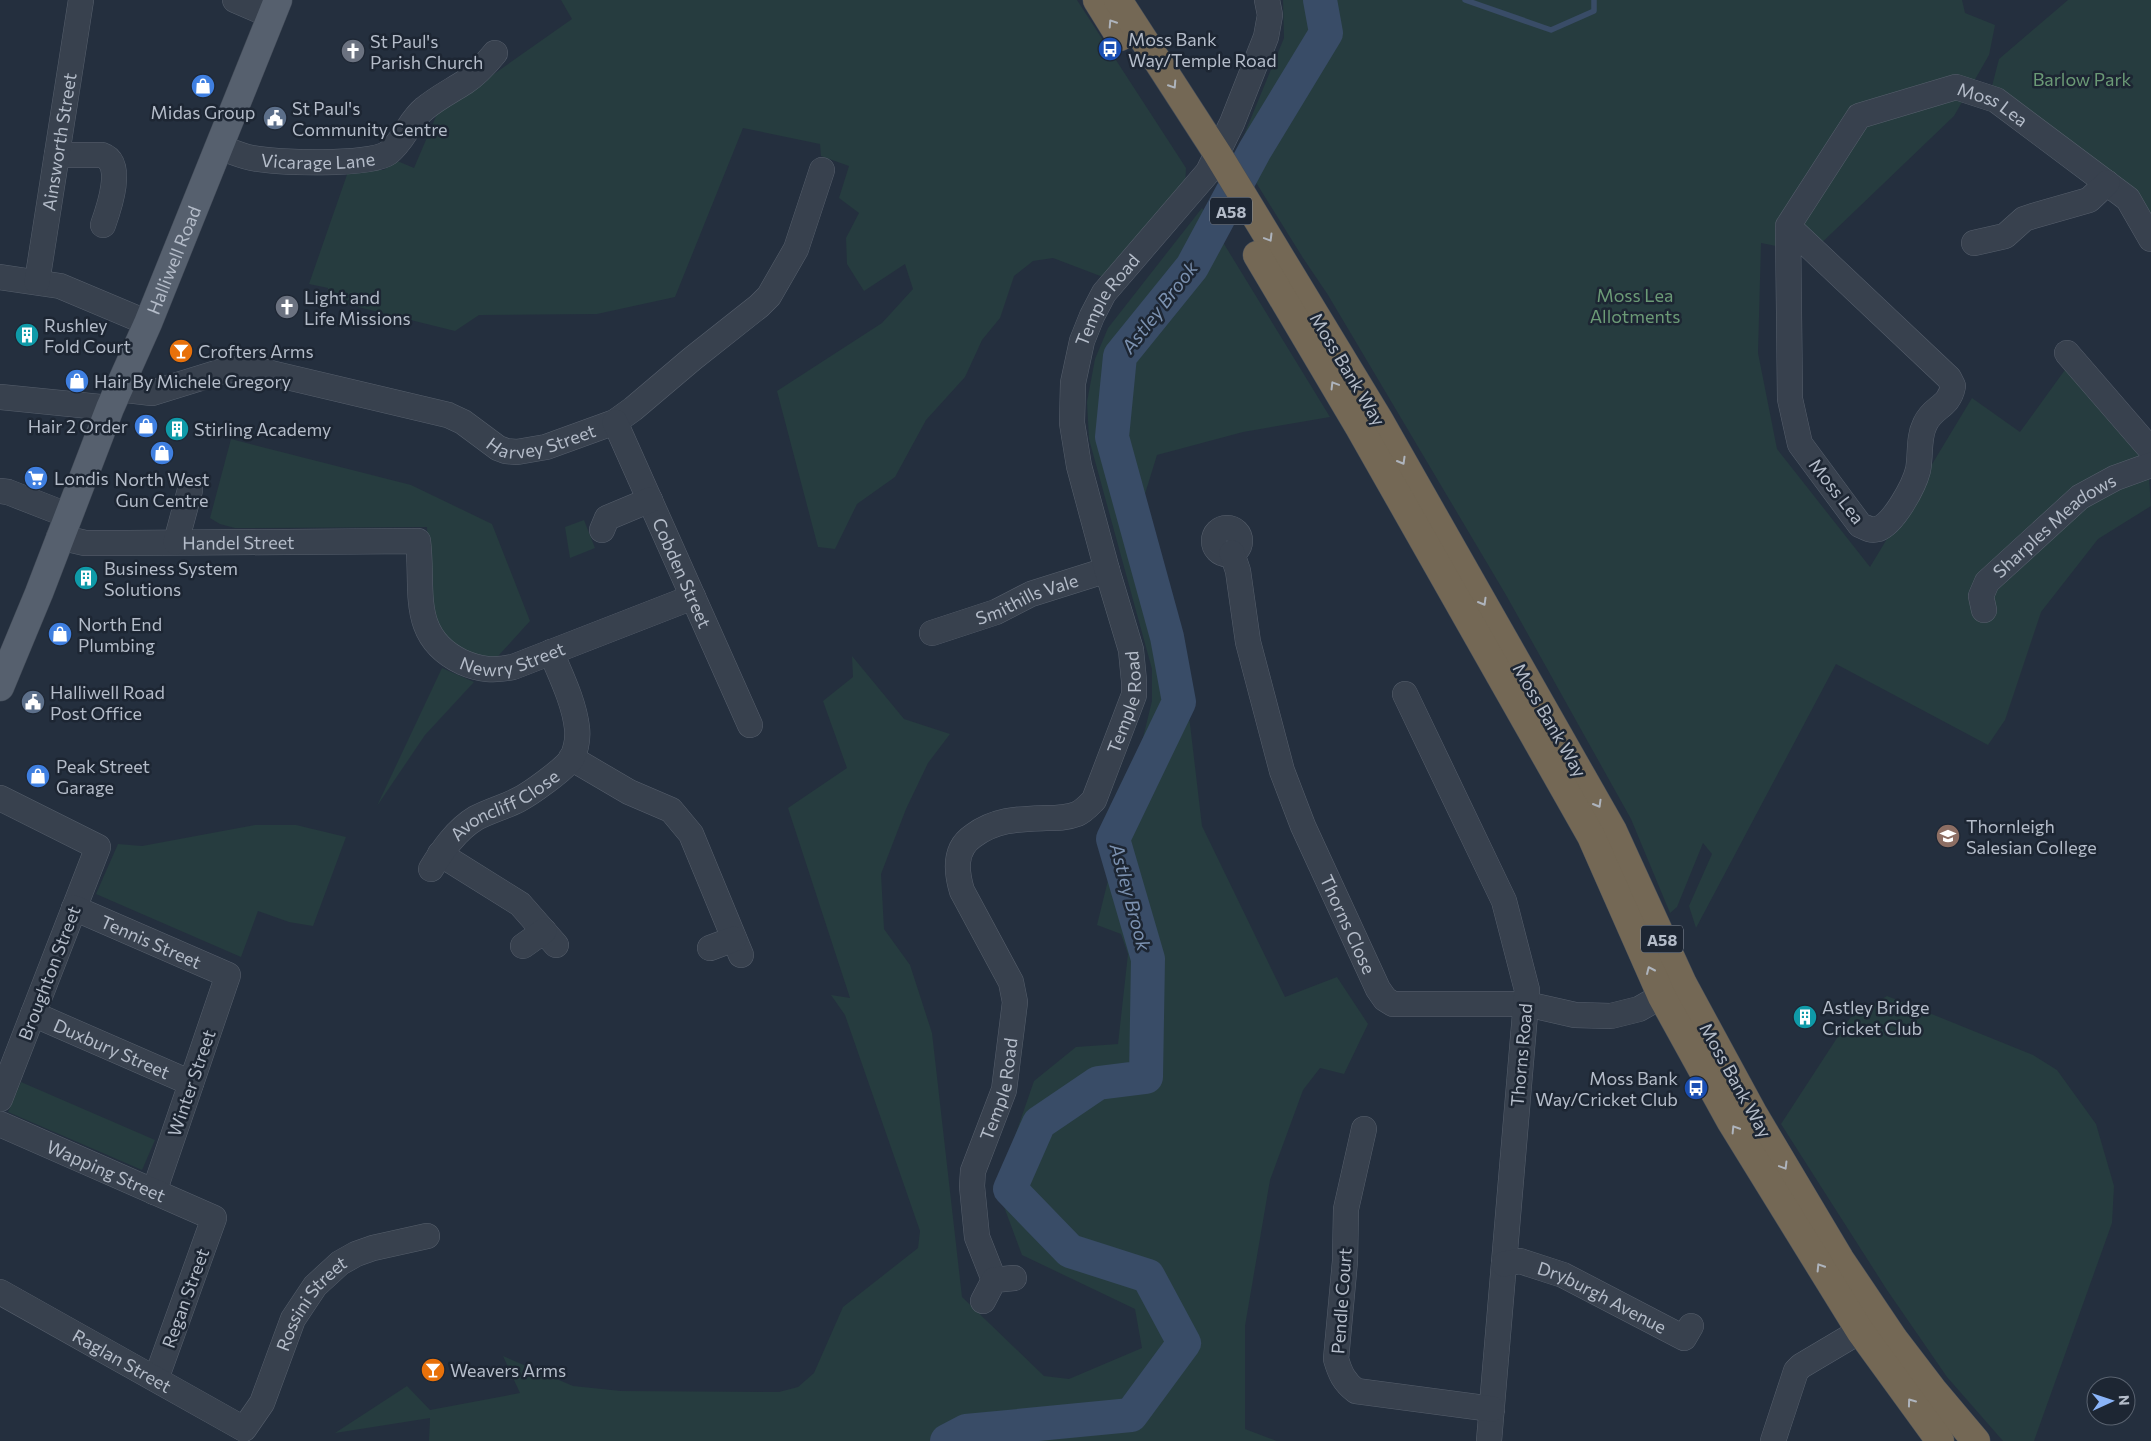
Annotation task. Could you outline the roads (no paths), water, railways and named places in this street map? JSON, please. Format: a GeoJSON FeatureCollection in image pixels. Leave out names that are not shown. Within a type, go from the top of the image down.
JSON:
{"type":"FeatureCollection","features":[{"type":"Feature","properties":{"kind":"highway","name":"Moss Bank Way"},"geometry":{"type":"LineString","coordinates":[[1097,0],[1213,163]]}},
{"type":"Feature","properties":{"kind":"highway","name":"Moss Bank Way"},"geometry":{"type":"LineString","coordinates":[[1118,0],[1213,163],[1359,428],[1591,836],[1672,990],[1731,1122],[1860,1331],[1940,1441]]}},
{"type":"Feature","properties":{"kind":"highway","name":"Moss Bank Way"},"geometry":{"type":"LineString","coordinates":[[1672,990],[1753,1113],[1840,1259],[1927,1383],[1976,1441]]}},
{"type":"Feature","properties":{"kind":"main road","name":"Halliwell Road"},"geometry":{"type":"LineString","coordinates":[[0,687],[114,398],[148,323],[275,8]]}},
{"type":"Feature","properties":{"kind":"street","name":"Ainsworth Street"},"geometry":{"type":"LineString","coordinates":[[36,282],[81,0]]}},
{"type":"Feature","properties":{"kind":"street"},"geometry":{"type":"LineString","coordinates":[[235,0],[275,8]]}},
{"type":"Feature","properties":{"kind":"street","name":"Temple Road"},"geometry":{"type":"LineString","coordinates":[[997,1287],[977,1238],[972,1179],[977,1157],[1004,1090],[1015,1002],[1011,982],[962,891],[958,878],[960,851],[965,842],[986,826],[1003,821],[1065,817],[1077,814],[1094,800],[1134,695],[1131,650],[1106,570],[1080,466],[1072,423],[1073,383],[1082,341],[1104,293],[1213,163],[1232,123],[1266,37],[1270,15],[1267,0]]}},
{"type":"Feature","properties":{"kind":"street","name":"Vicarage Lane"},"geometry":{"type":"LineString","coordinates":[[220,147],[250,158],[265,160],[333,162],[369,159],[386,154],[397,145],[419,112],[466,82],[480,71],[495,53]]}},
{"type":"Feature","properties":{"kind":"street","name":"Moss Lea"},"geometry":{"type":"LineString","coordinates":[[1788,226],[1949,378],[1953,386],[1948,402],[1934,412],[1922,431],[1918,470],[1907,496],[1884,525],[1876,529],[1868,529],[1860,524],[1800,444],[1790,399],[1788,226],[1860,116],[1956,87],[1996,100],[2128,199],[2151,239]]}},
{"type":"Feature","properties":{"kind":"street"},"geometry":{"type":"LineString","coordinates":[[57,154],[102,155],[108,157],[111,162],[114,191],[104,225]]}},
{"type":"Feature","properties":{"kind":"street","name":"Harvey Street"},"geometry":{"type":"LineString","coordinates":[[0,397],[114,398],[152,393],[223,371],[249,368],[448,415],[463,422],[492,444],[506,451],[526,451],[546,447],[614,422],[633,409],[769,296],[796,249],[822,170]]}},
{"type":"Feature","properties":{"kind":"street"},"geometry":{"type":"LineString","coordinates":[[1974,243],[2005,236],[2024,219],[2089,200],[2106,183]]}},
{"type":"Feature","properties":{"kind":"street"},"geometry":{"type":"LineString","coordinates":[[0,277],[60,286],[148,323]]}},
{"type":"Feature","properties":{"kind":"street"},"geometry":{"type":"LineString","coordinates":[[2067,353],[2151,450]]}},
{"type":"Feature","properties":{"kind":"street","name":"Cobden Street"},"geometry":{"type":"LineString","coordinates":[[614,422],[750,724]]}},
{"type":"Feature","properties":{"kind":"street","name":"Sharples Meadows"},"geometry":{"type":"LineString","coordinates":[[1984,610],[1981,596],[1987,582],[2080,498],[2115,478],[2151,465]]}},
{"type":"Feature","properties":{"kind":"street"},"geometry":{"type":"LineString","coordinates":[[176,542],[190,490]]}},
{"type":"Feature","properties":{"kind":"street","name":"Handel Street"},"geometry":{"type":"LineString","coordinates":[[0,491],[8,492],[63,526],[85,543],[418,541]]}},
{"type":"Feature","properties":{"kind":"street"},"geometry":{"type":"LineString","coordinates":[[602,530],[607,518],[650,500]]}},
{"type":"Feature","properties":{"kind":"street","name":"Newry Street"},"geometry":{"type":"LineString","coordinates":[[418,541],[421,609],[430,635],[442,650],[473,667],[488,670],[513,667],[693,597]]}},
{"type":"Feature","properties":{"kind":"street","name":"Thorns Close"},"geometry":{"type":"LineString","coordinates":[[1232,553],[1238,571],[1248,642],[1282,771],[1303,826],[1378,989],[1385,999],[1393,1004],[1526,1004],[1575,1015],[1611,1016],[1638,1009],[1672,990]]}},
{"type":"Feature","properties":{"kind":"street","name":"Smithills Vale"},"geometry":{"type":"LineString","coordinates":[[940,624],[996,612],[1031,594],[1106,570]]}},
{"type":"Feature","properties":{"kind":"street","name":"Avoncliff Close"},"geometry":{"type":"LineString","coordinates":[[523,946],[550,938],[520,904],[435,862],[455,836],[476,819],[527,794],[571,758],[576,744],[577,728],[571,702],[551,652]]}},
{"type":"Feature","properties":{"kind":"street","name":"Thorns Road"},"geometry":{"type":"LineString","coordinates":[[1405,694],[1504,901],[1526,984],[1526,1004],[1489,1441]]}},
{"type":"Feature","properties":{"kind":"street","name":"Avoncliff Close"},"geometry":{"type":"LineString","coordinates":[[571,758],[629,792],[671,810],[680,819],[690,834],[737,947],[710,948]]}},
{"type":"Feature","properties":{"kind":"street","name":"Broughton Street"},"geometry":{"type":"LineString","coordinates":[[0,798],[98,847],[0,1099]]}},
{"type":"Feature","properties":{"kind":"street","name":"Tennis Street"},"geometry":{"type":"LineString","coordinates":[[74,908],[228,975]]}},
{"type":"Feature","properties":{"kind":"street","name":"Winter Street"},"geometry":{"type":"LineString","coordinates":[[154,1192],[228,975]]}},
{"type":"Feature","properties":{"kind":"street","name":"Duxbury Street"},"geometry":{"type":"LineString","coordinates":[[33,1014],[191,1083]]}},
{"type":"Feature","properties":{"kind":"street","name":"Wapping Street"},"geometry":{"type":"LineString","coordinates":[[0,1124],[214,1218]]}},
{"type":"Feature","properties":{"kind":"street","name":"Pendle Court"},"geometry":{"type":"LineString","coordinates":[[1364,1129],[1346,1209],[1345,1261],[1336,1359],[1340,1374],[1347,1384],[1356,1391],[1492,1409]]}},
{"type":"Feature","properties":{"kind":"street","name":"Regan Street"},"geometry":{"type":"LineString","coordinates":[[156,1379],[214,1218]]}},
{"type":"Feature","properties":{"kind":"street","name":"Rossini Street"},"geometry":{"type":"LineString","coordinates":[[244,1429],[262,1403],[293,1319],[315,1286],[340,1262],[356,1254],[373,1248],[427,1236]]}},
{"type":"Feature","properties":{"kind":"street","name":"Dryburgh Avenue"},"geometry":{"type":"LineString","coordinates":[[1504,1264],[1520,1261],[1563,1275],[1684,1338],[1691,1326]]}},
{"type":"Feature","properties":{"kind":"street","name":"Raglan Street"},"geometry":{"type":"LineString","coordinates":[[0,1292],[244,1429]]}},
{"type":"Feature","properties":{"kind":"street"},"geometry":{"type":"LineString","coordinates":[[1773,1441],[1796,1371],[1801,1366],[1860,1331]]}},
{"type":"Feature","properties":{"kind":"waterway","name":"Astley Brook"},"geometry":{"type":"LineString","coordinates":[[947,1441],[966,1431],[1131,1415],[1184,1343],[1148,1276],[1070,1251],[1010,1189],[1039,1123],[1098,1083],[1146,1077],[1148,959],[1113,839],[1179,702],[1167,637],[1112,437],[1120,356],[1192,267],[1255,150],[1326,33],[1320,0]]}},
{"type":"Feature","properties":{"kind":"waterway"},"geometry":{"type":"LineString","coordinates":[[1465,0],[1551,30],[1594,11],[1594,0]]}},
{"type":"Feature","properties":{"kind":"place","name":"Moss Bank Way/Temple Road"},"geometry":{"type":"Point","coordinates":[1110,49]}},
{"type":"Feature","properties":{"kind":"place","name":"St Paul's Parish Church"},"geometry":{"type":"Point","coordinates":[353,51]}},
{"type":"Feature","properties":{"kind":"place","name":"Midas Group"},"geometry":{"type":"Point","coordinates":[203,86]}},
{"type":"Feature","properties":{"kind":"place","name":"St Paul's Community Centre"},"geometry":{"type":"Point","coordinates":[275,118]}},
{"type":"Feature","properties":{"kind":"place","name":"Light and Life Missions"},"geometry":{"type":"Point","coordinates":[287,307]}},
{"type":"Feature","properties":{"kind":"place","name":"Rushley Fold Court"},"geometry":{"type":"Point","coordinates":[27,335]}},
{"type":"Feature","properties":{"kind":"place","name":"Crofters Arms"},"geometry":{"type":"Point","coordinates":[181,351]}},
{"type":"Feature","properties":{"kind":"place","name":"Hair By Michele Gregory"},"geometry":{"type":"Point","coordinates":[77,381]}},
{"type":"Feature","properties":{"kind":"place","name":"Hair 2 Order"},"geometry":{"type":"Point","coordinates":[146,426]}},
{"type":"Feature","properties":{"kind":"place","name":"Stirling Academy"},"geometry":{"type":"Point","coordinates":[177,429]}},
{"type":"Feature","properties":{"kind":"place","name":"North West Gun Centre"},"geometry":{"type":"Point","coordinates":[162,453]}},
{"type":"Feature","properties":{"kind":"place","name":"Londis"},"geometry":{"type":"Point","coordinates":[36,478]}},
{"type":"Feature","properties":{"kind":"place","name":"Business System Solutions"},"geometry":{"type":"Point","coordinates":[86,578]}},
{"type":"Feature","properties":{"kind":"place","name":"North End Plumbing"},"geometry":{"type":"Point","coordinates":[60,634]}},
{"type":"Feature","properties":{"kind":"place","name":"Halliwell Road Post Office"},"geometry":{"type":"Point","coordinates":[33,702]}},
{"type":"Feature","properties":{"kind":"place","name":"Peak Street Garage"},"geometry":{"type":"Point","coordinates":[38,776]}},
{"type":"Feature","properties":{"kind":"place","name":"Thornleigh Salesian College"},"geometry":{"type":"Point","coordinates":[1948,836]}},
{"type":"Feature","properties":{"kind":"place","name":"Astley Bridge Cricket Club"},"geometry":{"type":"Point","coordinates":[1805,1017]}},
{"type":"Feature","properties":{"kind":"place","name":"Moss Bank Way/Cricket Club"},"geometry":{"type":"Point","coordinates":[1696,1088]}},
{"type":"Feature","properties":{"kind":"place","name":"Weavers Arms"},"geometry":{"type":"Point","coordinates":[433,1370]}},
{"type":"Feature","properties":{"kind":"park label","name":"Barlow Park"},"geometry":{"type":"Point","coordinates":[2082,79]}},
{"type":"Feature","properties":{"kind":"park label","name":"Moss Lea Allotments"},"geometry":{"type":"Point","coordinates":[1635,305]}}]}
